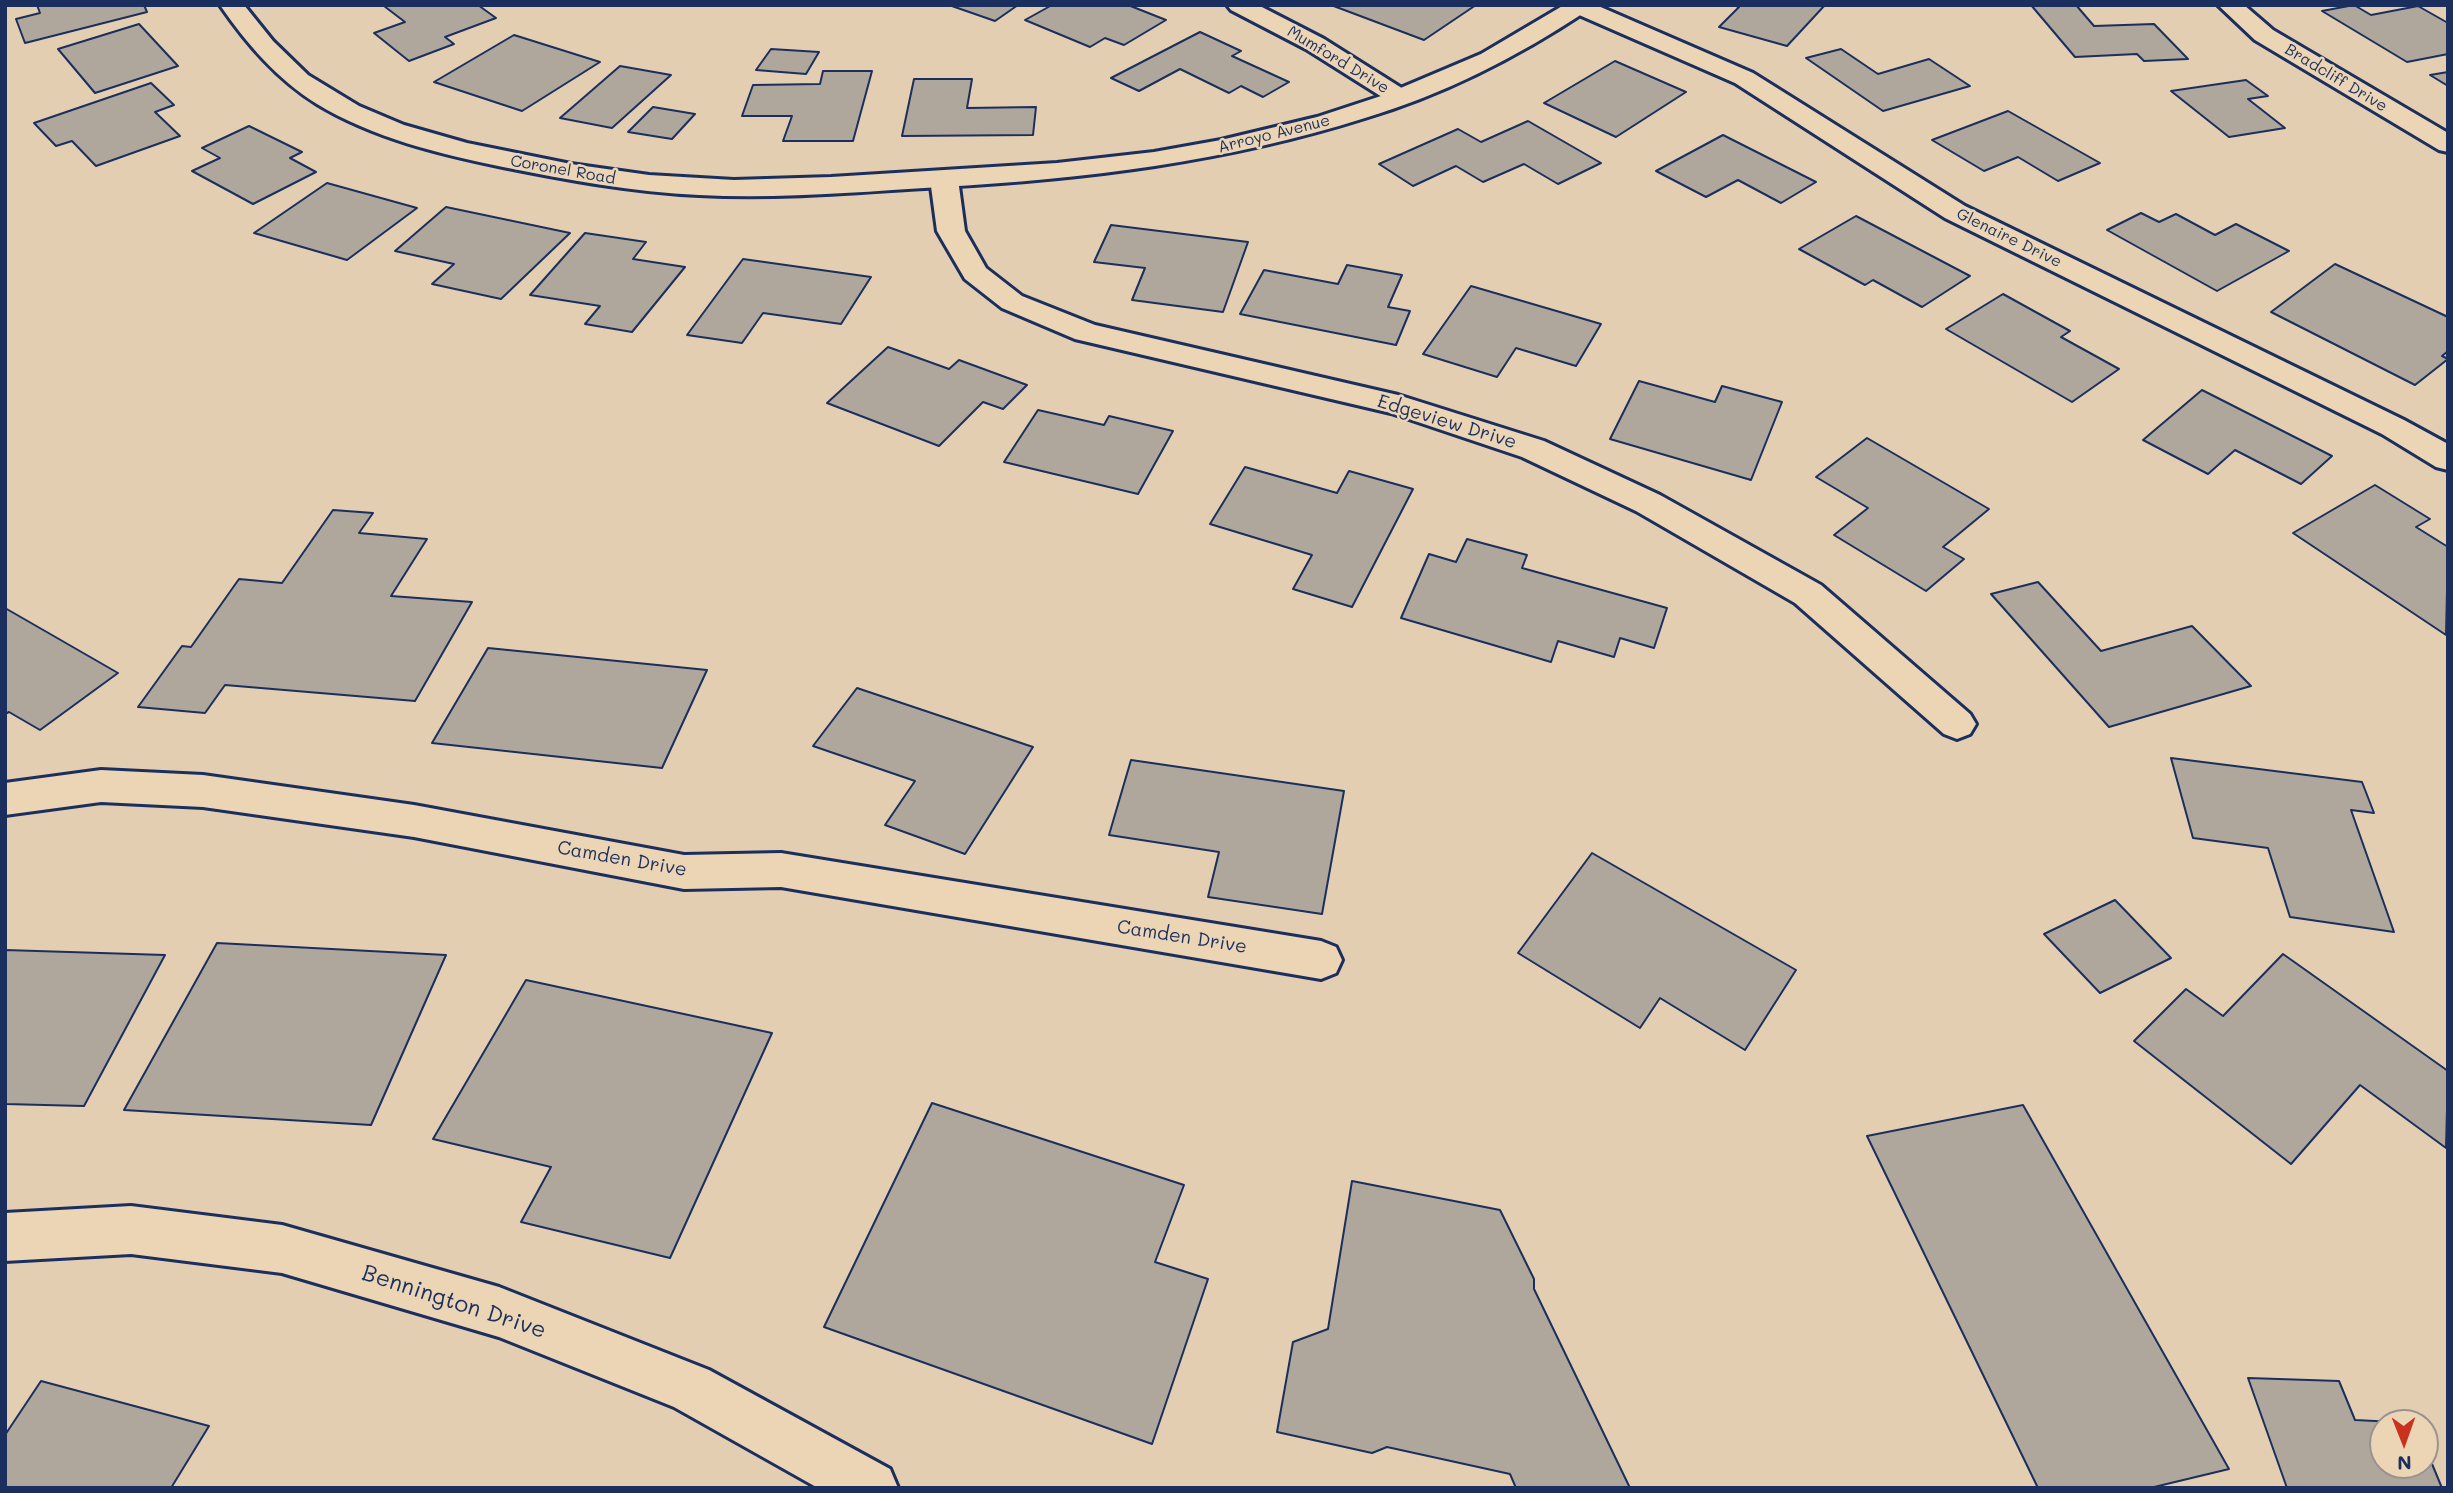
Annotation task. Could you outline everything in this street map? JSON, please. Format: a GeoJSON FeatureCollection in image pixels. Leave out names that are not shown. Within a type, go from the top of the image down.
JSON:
{"type":"FeatureCollection","features":[{"type":"Feature","properties":{"kind":"street","name":"Coronel Road"},"geometry":{"type":"LineString","coordinates":[[232,5],[265,50],[293,75],[330,100],[415,136],[482,155],[600,177],[671,185],[783,187],[944,179]]}},
{"type":"Feature","properties":{"kind":"street","name":"Mumford Drive"},"geometry":{"type":"LineString","coordinates":[[1239,5],[1315,44],[1399,97]]}},
{"type":"Feature","properties":{"kind":"street","name":"Bradcliff Drive"},"geometry":{"type":"LineString","coordinates":[[2230,5],[2264,35],[2448,144]]}},
{"type":"Feature","properties":{"kind":"street","name":"Arroyo Avenue"},"geometry":{"type":"LineString","coordinates":[[944,179],[1053,172],[1188,155],[1328,121],[1399,97],[1501,55],[1579,6]]}},
{"type":"Feature","properties":{"kind":"street","name":"Glenaire Drive"},"geometry":{"type":"LineString","coordinates":[[1579,6],[1744,78],[1955,212],[2393,427],[2448,459]]}},
{"type":"Feature","properties":{"kind":"street","name":"Edgeview Drive"},"geometry":{"type":"LineString","coordinates":[[944,179],[951,231],[975,273],[1012,302],[1086,332],[1398,405],[1532,449],[1648,503],[1808,594],[1957,724]]}},
{"type":"Feature","properties":{"kind":"street","name":"Camden Drive"},"geometry":{"type":"LineString","coordinates":[[5,799],[101,786],[203,791],[414,821],[684,872],[781,870],[1321,960]]}},
{"type":"Feature","properties":{"kind":"street","name":"Bennington Drive"},"geometry":{"type":"LineString","coordinates":[[5,1237],[131,1230],[282,1249],[308,1256],[499,1312],[691,1388],[871,1488]]}},
{"type":"Feature","properties":{"kind":"building"},"geometry":{"type":"Polygon","coordinates":[[[37,5],[144,5],[147,12],[25,43],[16,19],[40,13],[37,5]]]}},
{"type":"Feature","properties":{"kind":"building"},"geometry":{"type":"Polygon","coordinates":[[[387,5],[478,5],[496,18],[445,37],[454,44],[409,61],[374,33],[405,22],[384,6],[387,5]]]}},
{"type":"Feature","properties":{"kind":"building"},"geometry":{"type":"Polygon","coordinates":[[[949,5],[1018,5],[995,21],[949,5]]]}},
{"type":"Feature","properties":{"kind":"building"},"geometry":{"type":"Polygon","coordinates":[[[1052,5],[1128,5],[1166,20],[1124,45],[1105,38],[1090,47],[1025,20],[1052,5]]]}},
{"type":"Feature","properties":{"kind":"building"},"geometry":{"type":"Polygon","coordinates":[[[1331,5],[1405,6],[1476,5],[1424,40],[1331,5]]]}},
{"type":"Feature","properties":{"kind":"building"},"geometry":{"type":"Polygon","coordinates":[[[1734,5],[1825,5],[1787,46],[1719,27],[1739,7],[1734,5]]]}},
{"type":"Feature","properties":{"kind":"building"},"geometry":{"type":"Polygon","coordinates":[[[2031,5],[2076,5],[2094,26],[2154,24],[2188,59],[2144,61],[2137,54],[2075,57],[2031,5]]]}},
{"type":"Feature","properties":{"kind":"building"},"geometry":{"type":"Polygon","coordinates":[[[2354,5],[2371,15],[2418,6],[2448,23],[2448,54],[2407,62],[2322,11],[2354,5]]]}},
{"type":"Feature","properties":{"kind":"building"},"geometry":{"type":"Polygon","coordinates":[[[139,24],[178,66],[95,93],[58,49],[139,24]]]}},
{"type":"Feature","properties":{"kind":"building"},"geometry":{"type":"Polygon","coordinates":[[[1200,32],[1241,51],[1232,56],[1289,82],[1263,97],[1241,86],[1229,93],[1180,69],[1139,91],[1111,78],[1200,32]]]}},
{"type":"Feature","properties":{"kind":"building"},"geometry":{"type":"Polygon","coordinates":[[[514,35],[600,62],[522,111],[434,82],[514,35]]]}},
{"type":"Feature","properties":{"kind":"building"},"geometry":{"type":"Polygon","coordinates":[[[771,49],[819,52],[806,74],[756,70],[771,49]]]}},
{"type":"Feature","properties":{"kind":"building"},"geometry":{"type":"Polygon","coordinates":[[[1841,49],[1878,74],[1929,59],[1970,86],[1883,111],[1806,58],[1841,49]]]}},
{"type":"Feature","properties":{"kind":"building"},"geometry":{"type":"Polygon","coordinates":[[[1615,61],[1686,92],[1616,137],[1544,103],[1615,61]]]}},
{"type":"Feature","properties":{"kind":"building"},"geometry":{"type":"Polygon","coordinates":[[[620,66],[671,75],[612,128],[560,118],[620,66]]]}},
{"type":"Feature","properties":{"kind":"building"},"geometry":{"type":"Polygon","coordinates":[[[823,71],[872,71],[853,141],[783,141],[792,116],[742,116],[753,85],[820,84],[823,71]]]}},
{"type":"Feature","properties":{"kind":"building"},"geometry":{"type":"Polygon","coordinates":[[[2448,72],[2448,86],[2430,75],[2448,72]]]}},
{"type":"Feature","properties":{"kind":"building"},"geometry":{"type":"Polygon","coordinates":[[[914,79],[972,79],[967,108],[1036,107],[1033,135],[902,136],[914,79]]]}},
{"type":"Feature","properties":{"kind":"building"},"geometry":{"type":"Polygon","coordinates":[[[2246,80],[2268,96],[2248,99],[2285,128],[2229,137],[2171,91],[2246,80]]]}},
{"type":"Feature","properties":{"kind":"building"},"geometry":{"type":"Polygon","coordinates":[[[151,83],[174,105],[155,112],[180,136],[96,166],[72,141],[56,146],[34,123],[151,83]]]}},
{"type":"Feature","properties":{"kind":"building"},"geometry":{"type":"Polygon","coordinates":[[[653,107],[695,114],[672,139],[628,132],[653,107]]]}},
{"type":"Feature","properties":{"kind":"building"},"geometry":{"type":"Polygon","coordinates":[[[2008,111],[2100,163],[2058,181],[2018,157],[1984,171],[1932,140],[2008,111]]]}},
{"type":"Feature","properties":{"kind":"building"},"geometry":{"type":"Polygon","coordinates":[[[1528,121],[1601,163],[1558,184],[1524,164],[1483,182],[1456,166],[1413,186],[1379,164],[1458,129],[1481,142],[1528,121]]]}},
{"type":"Feature","properties":{"kind":"building"},"geometry":{"type":"Polygon","coordinates":[[[249,126],[302,152],[290,158],[316,172],[253,204],[192,171],[220,158],[202,148],[249,126]]]}},
{"type":"Feature","properties":{"kind":"building"},"geometry":{"type":"Polygon","coordinates":[[[1723,135],[1816,182],[1781,203],[1738,180],[1706,197],[1656,171],[1723,135]]]}},
{"type":"Feature","properties":{"kind":"building"},"geometry":{"type":"Polygon","coordinates":[[[327,183],[417,208],[347,260],[254,233],[327,183]]]}},
{"type":"Feature","properties":{"kind":"building"},"geometry":{"type":"Polygon","coordinates":[[[446,207],[570,233],[501,299],[432,284],[454,264],[395,251],[446,207]]]}},
{"type":"Feature","properties":{"kind":"building"},"geometry":{"type":"Polygon","coordinates":[[[2141,213],[2159,222],[2176,214],[2215,235],[2236,224],[2289,251],[2217,291],[2107,230],[2141,213]]]}},
{"type":"Feature","properties":{"kind":"building"},"geometry":{"type":"Polygon","coordinates":[[[1856,216],[1970,276],[1922,307],[1873,280],[1865,285],[1799,249],[1856,216]]]}},
{"type":"Feature","properties":{"kind":"building"},"geometry":{"type":"Polygon","coordinates":[[[1111,225],[1248,242],[1223,312],[1132,300],[1145,268],[1094,262],[1111,225]]]}},
{"type":"Feature","properties":{"kind":"building"},"geometry":{"type":"Polygon","coordinates":[[[585,233],[646,242],[633,259],[685,267],[632,332],[585,324],[600,306],[530,295],[585,233]]]}},
{"type":"Feature","properties":{"kind":"building"},"geometry":{"type":"Polygon","coordinates":[[[743,259],[871,277],[841,324],[763,313],[742,343],[687,335],[743,259]]]}},
{"type":"Feature","properties":{"kind":"building"},"geometry":{"type":"Polygon","coordinates":[[[2335,264],[2448,317],[2448,351],[2442,356],[2448,359],[2415,385],[2271,312],[2335,264]]]}},
{"type":"Feature","properties":{"kind":"building"},"geometry":{"type":"Polygon","coordinates":[[[1347,265],[1402,275],[1388,307],[1410,311],[1396,345],[1240,314],[1264,270],[1338,284],[1347,265]]]}},
{"type":"Feature","properties":{"kind":"building"},"geometry":{"type":"Polygon","coordinates":[[[1471,286],[1601,324],[1576,366],[1516,348],[1497,377],[1423,354],[1471,286]]]}},
{"type":"Feature","properties":{"kind":"building"},"geometry":{"type":"Polygon","coordinates":[[[2003,294],[2070,331],[2061,337],[2119,369],[2072,402],[1946,329],[2003,294]]]}},
{"type":"Feature","properties":{"kind":"building"},"geometry":{"type":"Polygon","coordinates":[[[888,347],[949,369],[959,360],[1027,385],[1003,409],[983,402],[939,446],[827,403],[888,347]]]}},
{"type":"Feature","properties":{"kind":"building"},"geometry":{"type":"Polygon","coordinates":[[[1639,381],[1715,402],[1722,386],[1782,402],[1751,480],[1610,439],[1639,381]]]}},
{"type":"Feature","properties":{"kind":"building"},"geometry":{"type":"Polygon","coordinates":[[[2202,390],[2332,456],[2301,484],[2235,450],[2208,474],[2143,440],[2202,390]]]}},
{"type":"Feature","properties":{"kind":"building"},"geometry":{"type":"Polygon","coordinates":[[[1038,410],[1104,425],[1109,416],[1173,431],[1138,494],[1004,462],[1038,410]]]}},
{"type":"Feature","properties":{"kind":"building"},"geometry":{"type":"Polygon","coordinates":[[[1867,438],[1989,509],[1943,547],[1964,559],[1926,591],[1834,535],[1868,508],[1816,477],[1867,438]]]}},
{"type":"Feature","properties":{"kind":"building"},"geometry":{"type":"Polygon","coordinates":[[[1245,467],[1337,493],[1349,471],[1413,489],[1352,607],[1293,589],[1312,555],[1210,524],[1245,467]]]}},
{"type":"Feature","properties":{"kind":"building"},"geometry":{"type":"Polygon","coordinates":[[[2375,485],[2430,519],[2416,527],[2448,547],[2446,635],[2293,533],[2375,485]]]}},
{"type":"Feature","properties":{"kind":"building"},"geometry":{"type":"Polygon","coordinates":[[[333,510],[373,513],[359,533],[427,539],[391,596],[472,602],[415,701],[225,685],[205,713],[138,707],[182,646],[191,647],[239,579],[282,583],[333,510]]]}},
{"type":"Feature","properties":{"kind":"building"},"geometry":{"type":"Polygon","coordinates":[[[1467,539],[1527,555],[1522,568],[1667,608],[1654,648],[1620,638],[1614,657],[1558,641],[1551,662],[1401,618],[1429,554],[1456,562],[1467,539]]]}},
{"type":"Feature","properties":{"kind":"building"},"geometry":{"type":"Polygon","coordinates":[[[2038,582],[2101,651],[2192,626],[2251,686],[2109,727],[1991,594],[2038,582]]]}},
{"type":"Feature","properties":{"kind":"building"},"geometry":{"type":"Polygon","coordinates":[[[5,608],[118,673],[40,730],[9,712],[5,714],[5,608]]]}},
{"type":"Feature","properties":{"kind":"building"},"geometry":{"type":"Polygon","coordinates":[[[488,648],[707,670],[662,768],[432,743],[488,648]]]}},
{"type":"Feature","properties":{"kind":"building"},"geometry":{"type":"Polygon","coordinates":[[[857,688],[1033,747],[965,854],[885,825],[915,781],[813,746],[857,688]]]}},
{"type":"Feature","properties":{"kind":"building"},"geometry":{"type":"Polygon","coordinates":[[[2171,758],[2362,782],[2374,813],[2351,810],[2394,932],[2290,917],[2268,848],[2193,838],[2171,758]]]}},
{"type":"Feature","properties":{"kind":"building"},"geometry":{"type":"Polygon","coordinates":[[[1131,760],[1344,791],[1322,914],[1208,897],[1219,852],[1109,835],[1131,760]]]}},
{"type":"Feature","properties":{"kind":"building"},"geometry":{"type":"Polygon","coordinates":[[[1592,853],[1796,970],[1745,1050],[1660,998],[1640,1028],[1518,953],[1592,853]]]}},
{"type":"Feature","properties":{"kind":"building"},"geometry":{"type":"Polygon","coordinates":[[[2115,900],[2171,958],[2100,993],[2044,934],[2115,900]]]}},
{"type":"Feature","properties":{"kind":"building"},"geometry":{"type":"Polygon","coordinates":[[[217,943],[446,955],[371,1125],[124,1110],[217,943]]]}},
{"type":"Feature","properties":{"kind":"building"},"geometry":{"type":"Polygon","coordinates":[[[5,950],[165,955],[84,1106],[5,1104],[5,950]]]}},
{"type":"Feature","properties":{"kind":"building"},"geometry":{"type":"Polygon","coordinates":[[[2283,954],[2448,1071],[2446,1148],[2360,1085],[2291,1164],[2134,1041],[2186,989],[2223,1016],[2283,954]]]}},
{"type":"Feature","properties":{"kind":"building"},"geometry":{"type":"Polygon","coordinates":[[[526,980],[772,1033],[670,1258],[521,1222],[551,1167],[433,1139],[526,980]]]}},
{"type":"Feature","properties":{"kind":"building"},"geometry":{"type":"Polygon","coordinates":[[[932,1103],[1184,1185],[1155,1262],[1208,1279],[1152,1444],[824,1327],[932,1103]]]}},
{"type":"Feature","properties":{"kind":"building"},"geometry":{"type":"Polygon","coordinates":[[[2023,1105],[2229,1469],[2150,1488],[2038,1488],[1867,1136],[2023,1105]]]}},
{"type":"Feature","properties":{"kind":"building"},"geometry":{"type":"Polygon","coordinates":[[[1352,1181],[1500,1210],[1534,1279],[1534,1289],[1630,1488],[1516,1488],[1510,1474],[1387,1447],[1372,1453],[1277,1432],[1293,1342],[1328,1329],[1352,1181]]]}},
{"type":"Feature","properties":{"kind":"building"},"geometry":{"type":"Polygon","coordinates":[[[2248,1378],[2339,1381],[2355,1420],[2369,1421],[2369,1479],[2438,1479],[2442,1488],[2287,1488],[2248,1378]]]}},
{"type":"Feature","properties":{"kind":"building"},"geometry":{"type":"Polygon","coordinates":[[[41,1381],[209,1426],[171,1488],[5,1488],[5,1435],[41,1381]]]}}]}
